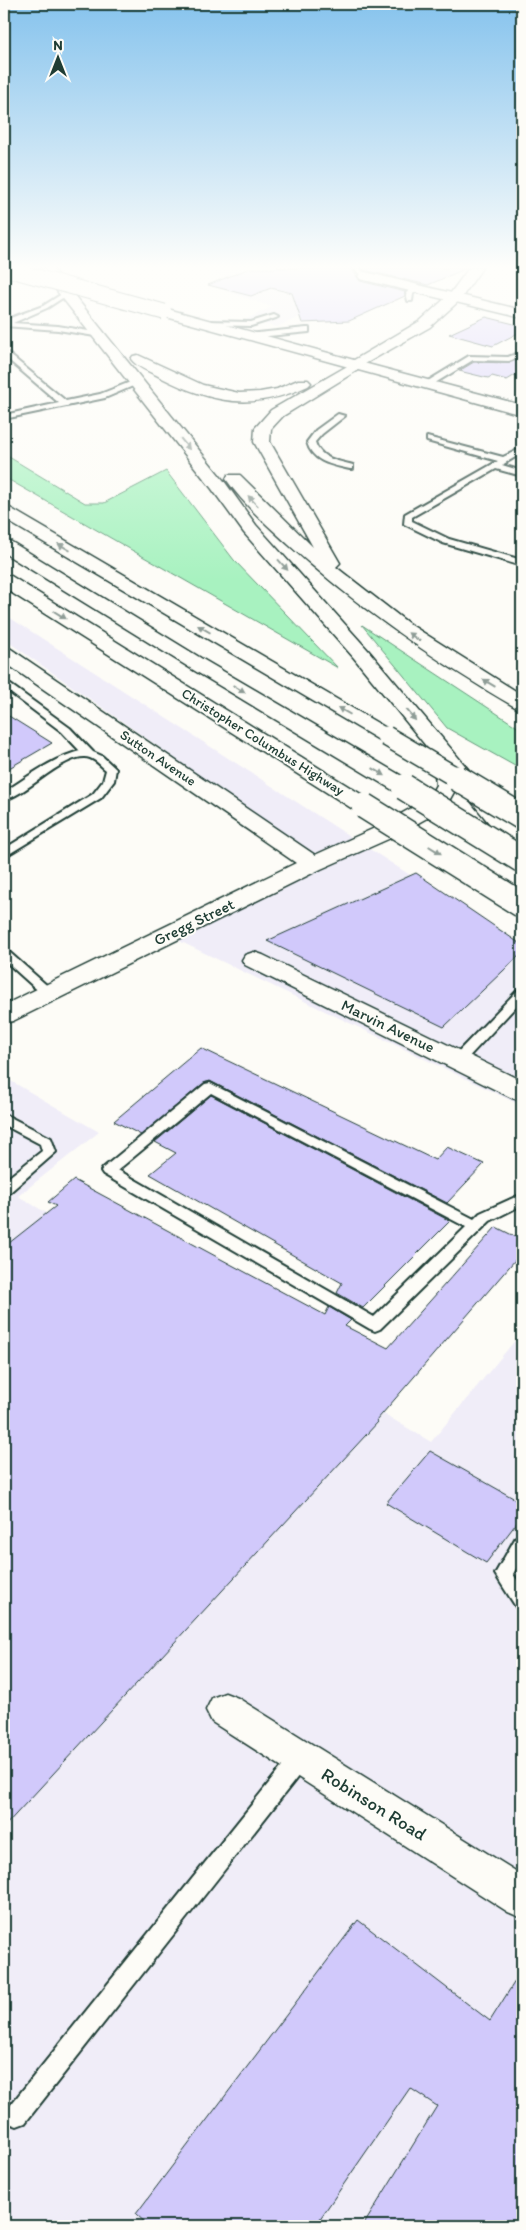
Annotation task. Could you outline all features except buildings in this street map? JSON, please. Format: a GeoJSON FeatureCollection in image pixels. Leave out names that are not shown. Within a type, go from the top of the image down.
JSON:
{"type":"FeatureCollection","features":[{"type":"Feature","properties":{"kind":"main road"},"geometry":{"type":"LineString","coordinates":[[127,372],[218,485],[250,529],[314,599],[517,846]]}},
{"type":"Feature","properties":{"kind":"main road"},"geometry":{"type":"LineString","coordinates":[[148,372],[161,389]]}},
{"type":"Feature","properties":{"kind":"main road"},"geometry":{"type":"LineString","coordinates":[[161,372],[177,381],[203,391],[252,398],[293,388],[329,372]]}},
{"type":"Feature","properties":{"kind":"main road"},"geometry":{"type":"LineString","coordinates":[[336,372],[277,413],[264,428],[262,442],[343,584]]}},
{"type":"Feature","properties":{"kind":"main road"},"geometry":{"type":"LineString","coordinates":[[382,372],[522,410]]}},
{"type":"Feature","properties":{"kind":"main road"},"geometry":{"type":"LineString","coordinates":[[226,470],[254,504],[343,584],[372,607],[430,648],[522,703]]}},
{"type":"Feature","properties":{"kind":"main road"},"geometry":{"type":"LineString","coordinates":[[4,512],[522,818]]}},
{"type":"Feature","properties":{"kind":"main road","name":"Christopher Columbus Highway"},"geometry":{"type":"LineString","coordinates":[[4,545],[522,860]]}},
{"type":"Feature","properties":{"kind":"main road"},"geometry":{"type":"LineString","coordinates":[[4,567],[141,643],[197,664]]}},
{"type":"Feature","properties":{"kind":"main road","name":"Christopher Columbus Highway"},"geometry":{"type":"LineString","coordinates":[[4,580],[522,905]]}},
{"type":"Feature","properties":{"kind":"main road","name":"Sutton Avenue"},"geometry":{"type":"LineString","coordinates":[[4,653],[313,864]]}},
{"type":"Feature","properties":{"kind":"main road","name":"Gregg Street"},"geometry":{"type":"LineString","coordinates":[[4,1014],[313,864],[385,832],[437,803],[447,784],[444,755]]}},
{"type":"Feature","properties":{"kind":"main road","name":"Gregg Street"},"geometry":{"type":"LineString","coordinates":[[385,832],[438,822],[478,827],[517,846]]}},
{"type":"Feature","properties":{"kind":"main road","name":"Marvin Avenue"},"geometry":{"type":"LineString","coordinates":[[254,960],[522,1092]]}},
{"type":"Feature","properties":{"kind":"main road","name":"Robinson Road"},"geometry":{"type":"LineString","coordinates":[[225,1710],[522,1898]]}},
{"type":"Feature","properties":{"kind":"lane"},"geometry":{"type":"LineString","coordinates":[[28,372],[66,404]]}},
{"type":"Feature","properties":{"kind":"lane"},"geometry":{"type":"LineString","coordinates":[[426,384],[447,372]]}},
{"type":"Feature","properties":{"kind":"lane"},"geometry":{"type":"LineString","coordinates":[[4,417],[102,396],[136,383]]}},
{"type":"Feature","properties":{"kind":"lane"},"geometry":{"type":"LineString","coordinates":[[341,416],[319,432],[311,442],[312,450],[320,458],[350,467]]}},
{"type":"Feature","properties":{"kind":"lane"},"geometry":{"type":"LineString","coordinates":[[430,439],[504,460]]}},
{"type":"Feature","properties":{"kind":"lane"},"geometry":{"type":"LineString","coordinates":[[522,450],[408,516],[407,522],[416,529],[440,538],[522,564]]}},
{"type":"Feature","properties":{"kind":"lane"},"geometry":{"type":"LineString","coordinates":[[494,466],[522,474]]}},
{"type":"Feature","properties":{"kind":"lane"},"geometry":{"type":"LineString","coordinates":[[4,683],[66,730],[89,754],[111,769],[111,777],[107,786],[97,796],[4,854]]}},
{"type":"Feature","properties":{"kind":"lane"},"geometry":{"type":"LineString","coordinates":[[4,797],[67,758],[79,754],[89,754]]}},
{"type":"Feature","properties":{"kind":"lane"},"geometry":{"type":"LineString","coordinates":[[4,954],[48,993]]}},
{"type":"Feature","properties":{"kind":"lane"},"geometry":{"type":"LineString","coordinates":[[458,1060],[522,993]]}},
{"type":"Feature","properties":{"kind":"lane"},"geometry":{"type":"LineString","coordinates":[[476,1226],[210,1087],[108,1171],[375,1325],[476,1226],[485,1217],[522,1200]]}},
{"type":"Feature","properties":{"kind":"lane"},"geometry":{"type":"LineString","coordinates":[[4,1119],[46,1141],[48,1152],[5,1187]]}},
{"type":"Feature","properties":{"kind":"lane"},"geometry":{"type":"LineString","coordinates":[[522,1542],[504,1574],[522,1602]]}},
{"type":"Feature","properties":{"kind":"lane"},"geometry":{"type":"LineString","coordinates":[[17,2115],[301,1758]]}},
{"type":"Feature","properties":{"kind":"shaded area"},"geometry":{"type":"Polygon","coordinates":[[[4,614],[522,947],[522,1106],[171,937],[328,865],[4,639],[4,614]]]}},
{"type":"Feature","properties":{"kind":"shaded area"},"geometry":{"type":"Polygon","coordinates":[[[4,1077],[99,1132],[18,1196],[431,1442],[522,1332],[522,2226],[4,2226],[4,1077]]]}},
{"type":"Feature","properties":{"kind":"green space"},"geometry":{"type":"Polygon","coordinates":[[[4,454],[85,503],[104,503],[166,471],[234,560],[338,668],[4,477],[4,454]]]}},
{"type":"Feature","properties":{"kind":"green space"},"geometry":{"type":"Polygon","coordinates":[[[362,625],[522,730],[522,770],[447,728],[362,625]]]}}]}
